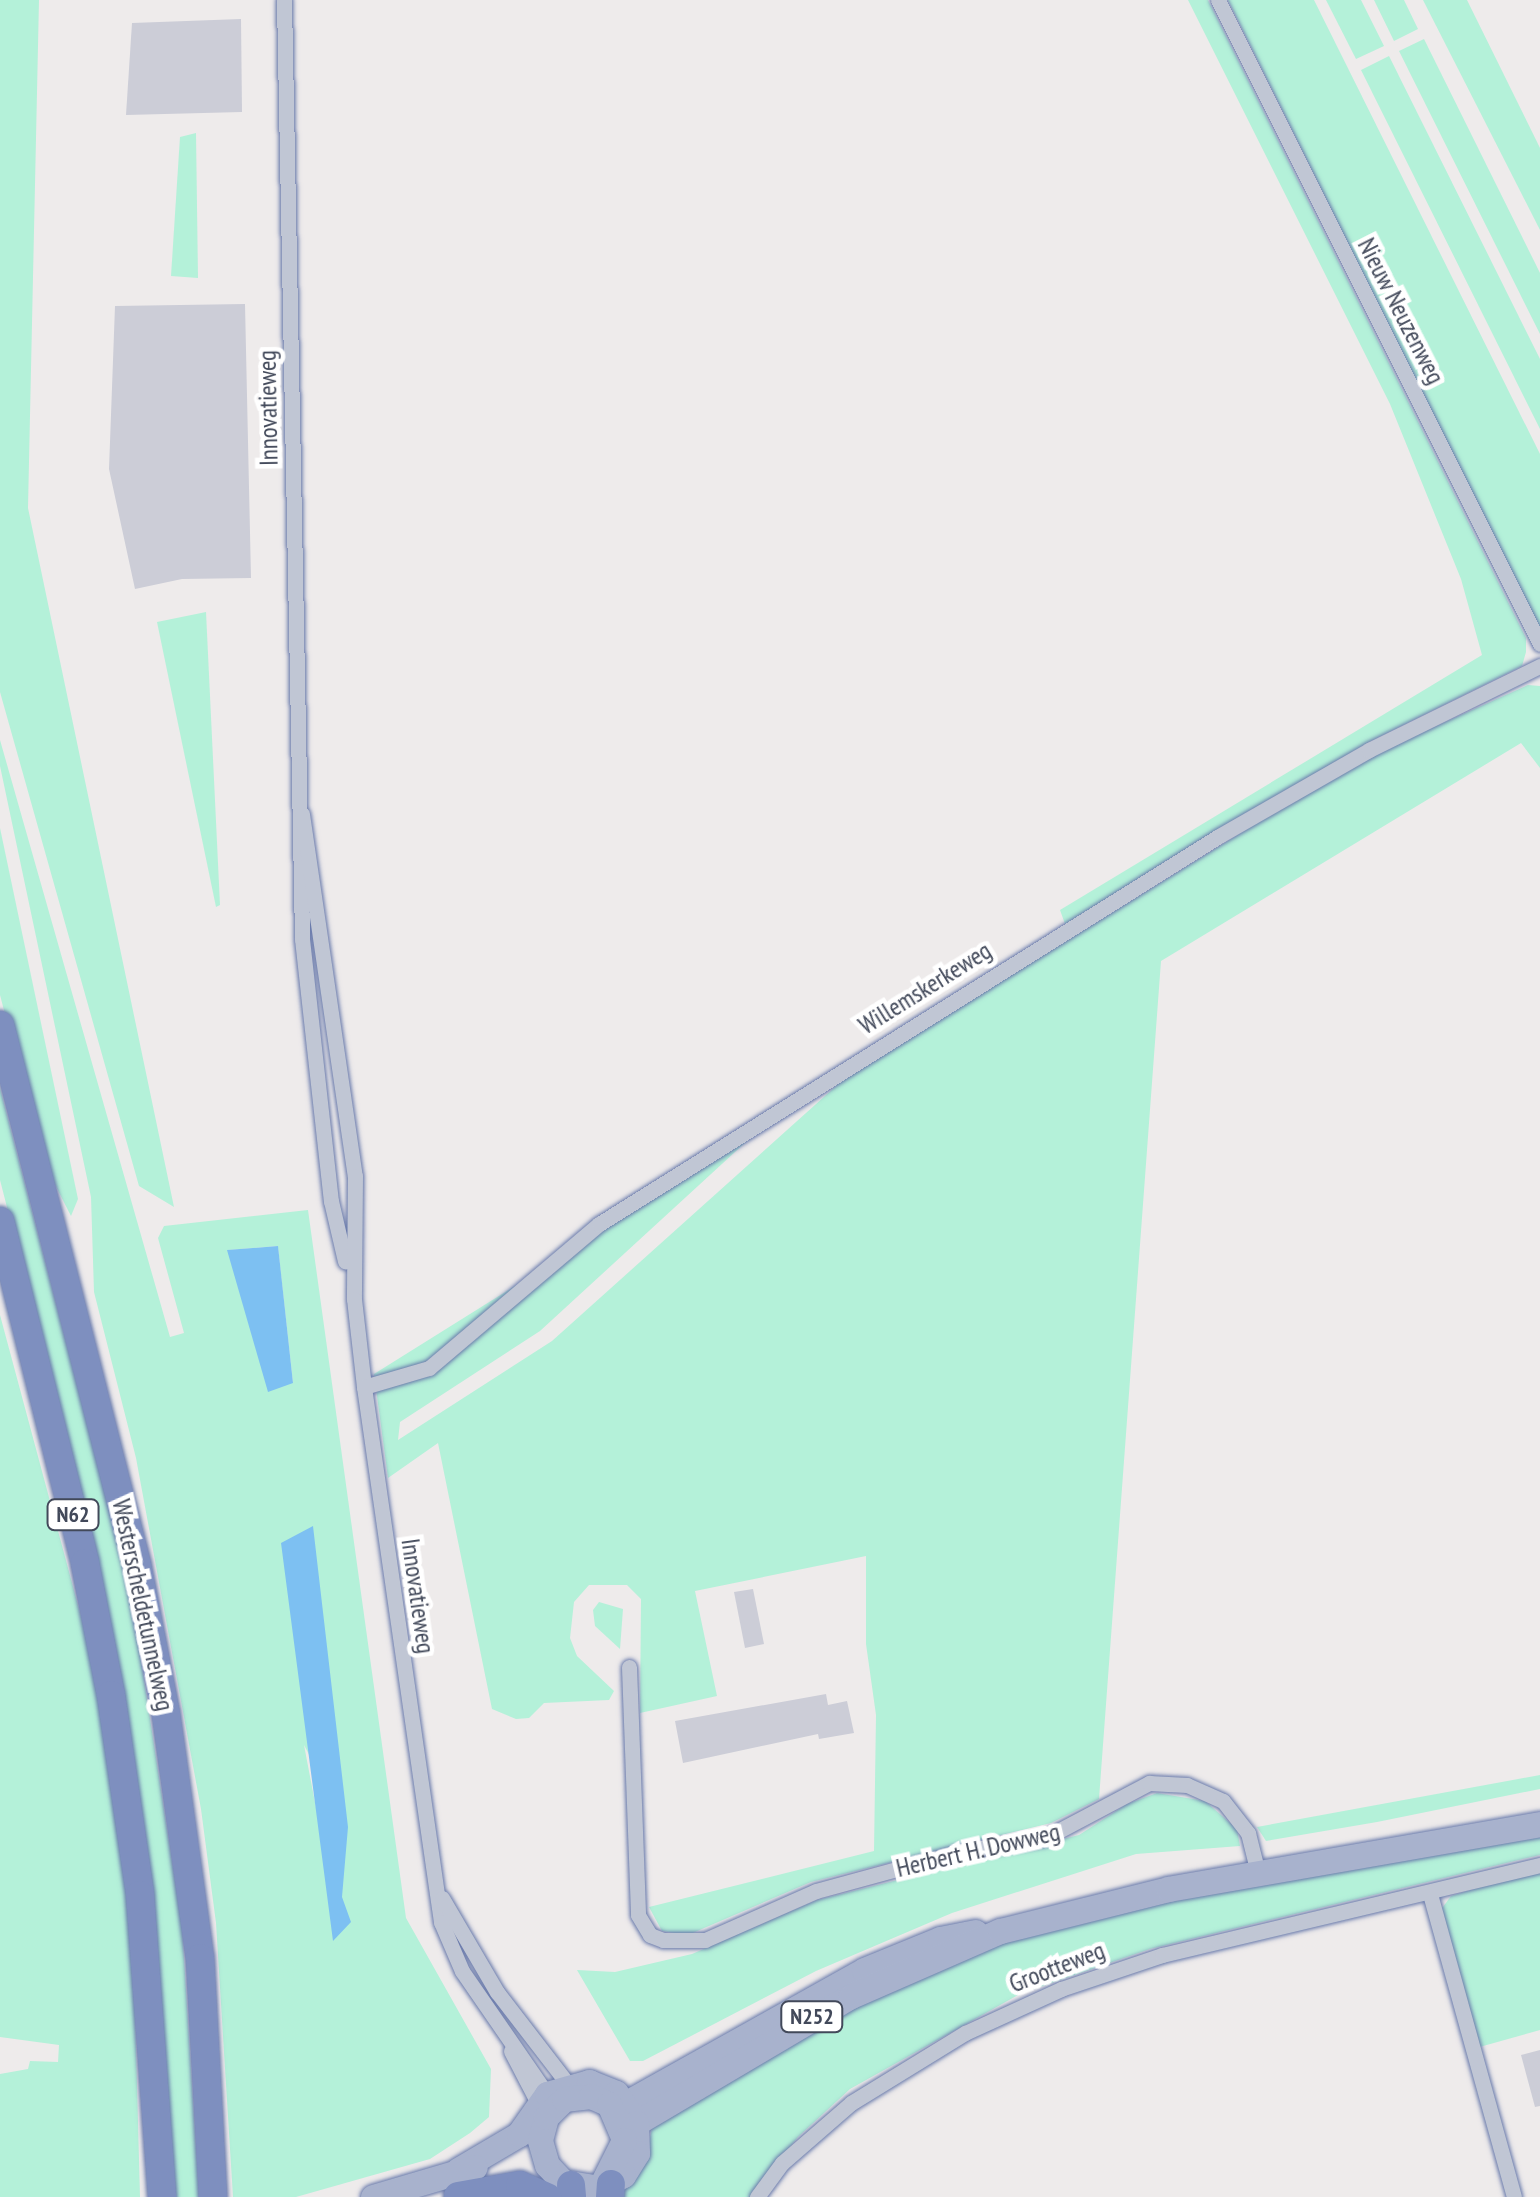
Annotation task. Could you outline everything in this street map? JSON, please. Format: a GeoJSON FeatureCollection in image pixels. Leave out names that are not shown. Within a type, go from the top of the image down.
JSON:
{"type":"FeatureCollection","features":[{"type":"Feature","properties":{"kind":"highway","name":"Westerscheldetunnelweg"},"geometry":{"type":"LineString","coordinates":[[0,1025],[137,1565],[166,1714],[200,1958],[212,2197]]}},
{"type":"Feature","properties":{"kind":"highway","name":"Westerscheldetunnelweg"},"geometry":{"type":"LineString","coordinates":[[0,1221],[85,1564],[120,1754],[151,2006],[162,2197]]}},
{"type":"Feature","properties":{"kind":"highway"},"geometry":{"type":"LineString","coordinates":[[457,2188],[520,2184],[563,2193]]}},
{"type":"Feature","properties":{"kind":"main road","name":"N252"},"geometry":{"type":"LineString","coordinates":[[623,2108],[705,2055],[864,1970],[940,1939],[1000,1931],[1258,1872],[1540,1824]]}},
{"type":"Feature","properties":{"kind":"main road","name":"N252"},"geometry":{"type":"LineString","coordinates":[[623,2108],[838,2003],[1000,1931]]}},
{"type":"Feature","properties":{"kind":"main road"},"geometry":{"type":"LineString","coordinates":[[373,2197],[457,2188],[537,2144],[552,2097],[578,2095],[623,2108],[624,2140],[605,2191],[563,2193],[537,2144]]}},
{"type":"Feature","properties":{"kind":"main road"},"geometry":{"type":"LineString","coordinates":[[457,2188],[537,2144]]}},
{"type":"Feature","properties":{"kind":"street","name":"Innovatieweg"},"geometry":{"type":"LineString","coordinates":[[284,0],[303,962],[331,1201],[354,1299]]}},
{"type":"Feature","properties":{"kind":"street","name":"Nieuw Neuzenweg"},"geometry":{"type":"LineString","coordinates":[[1218,0],[1540,644]]}},
{"type":"Feature","properties":{"kind":"street","name":"Willemskerkeweg"},"geometry":{"type":"LineString","coordinates":[[364,1387],[429,1368],[599,1224],[1173,864],[1369,750],[1540,666]]}},
{"type":"Feature","properties":{"kind":"street","name":"Innovatieweg"},"geometry":{"type":"LineString","coordinates":[[302,814],[354,1176],[354,1299],[426,1838],[442,1898],[552,2097]]}},
{"type":"Feature","properties":{"kind":"street"},"geometry":{"type":"LineString","coordinates":[[302,939],[322,942]]}},
{"type":"Feature","properties":{"kind":"street"},"geometry":{"type":"LineString","coordinates":[[303,962],[324,961]]}},
{"type":"Feature","properties":{"kind":"street","name":"Herbert H. Dowweg"},"geometry":{"type":"LineString","coordinates":[[629,1668],[638,1914],[650,1935],[676,1943],[705,1940],[816,1892],[962,1851],[1045,1838],[1149,1783],[1187,1784],[1222,1801],[1248,1833],[1258,1872]]}},
{"type":"Feature","properties":{"kind":"street","name":"Grootteweg"},"geometry":{"type":"LineString","coordinates":[[757,2197],[782,2164],[851,2103],[965,2032],[1060,1989],[1162,1955],[1540,1866]]}},
{"type":"Feature","properties":{"kind":"street"},"geometry":{"type":"LineString","coordinates":[[1430,1894],[1514,2197]]}},
{"type":"Feature","properties":{"kind":"street","name":"Innovatieweg"},"geometry":{"type":"LineString","coordinates":[[442,1898],[440,1922],[450,1950],[507,2038],[552,2097]]}},
{"type":"Feature","properties":{"kind":"green space"},"geometry":{"type":"Polygon","coordinates":[[[0,0],[39,0],[28,508],[174,1207],[139,1186],[0,692],[0,0]]]}},
{"type":"Feature","properties":{"kind":"green space"},"geometry":{"type":"Polygon","coordinates":[[[1188,0],[1208,0],[1526,638],[1526,652],[1522,666],[1369,742],[1065,924],[1060,910],[1482,655],[1461,579],[1390,404],[1188,0]]]}},
{"type":"Feature","properties":{"kind":"green space"},"geometry":{"type":"Polygon","coordinates":[[[1228,0],[1314,0],[1540,454],[1540,632],[1228,0]]]}},
{"type":"Feature","properties":{"kind":"green space"},"geometry":{"type":"Polygon","coordinates":[[[1326,0],[1361,0],[1384,46],[1356,59],[1326,0]]]}},
{"type":"Feature","properties":{"kind":"green space"},"geometry":{"type":"Polygon","coordinates":[[[1374,0],[1404,0],[1418,29],[1394,41],[1374,0]]]}},
{"type":"Feature","properties":{"kind":"green space"},"geometry":{"type":"Polygon","coordinates":[[[1423,0],[1467,0],[1540,148],[1540,230],[1423,0]]]}},
{"type":"Feature","properties":{"kind":"green space"},"geometry":{"type":"Polygon","coordinates":[[[1424,39],[1540,273],[1540,334],[1399,51],[1424,39]]]}},
{"type":"Feature","properties":{"kind":"green space"},"geometry":{"type":"Polygon","coordinates":[[[1389,56],[1540,359],[1540,429],[1361,70],[1389,56]]]}},
{"type":"Feature","properties":{"kind":"green space"},"geometry":{"type":"Polygon","coordinates":[[[196,133],[198,278],[171,276],[180,137],[196,133]]]}},
{"type":"Feature","properties":{"kind":"green space"},"geometry":{"type":"Polygon","coordinates":[[[206,612],[220,905],[216,907],[157,622],[206,612]]]}},
{"type":"Feature","properties":{"kind":"green space"},"geometry":{"type":"Polygon","coordinates":[[[1528,685],[1540,686],[1540,768],[1521,743],[1161,961],[1099,1799],[1051,1823],[811,1882],[688,1935],[662,1931],[649,1907],[874,1851],[876,1715],[866,1644],[866,1556],[695,1591],[717,1696],[640,1713],[641,1599],[627,1585],[589,1585],[574,1602],[570,1638],[577,1656],[614,1691],[609,1700],[544,1703],[529,1718],[516,1719],[492,1709],[438,1443],[388,1478],[374,1374],[747,1141],[540,1331],[400,1422],[398,1440],[552,1341],[845,1078],[1371,755],[1528,685]]]}},
{"type":"Feature","properties":{"kind":"green space"},"geometry":{"type":"Polygon","coordinates":[[[0,740],[170,1337],[184,1333],[158,1238],[164,1226],[308,1210],[406,1918],[491,2069],[489,2117],[470,2133],[430,2159],[296,2197],[233,2197],[216,1923],[201,1809],[136,1458],[94,1292],[91,1197],[0,766],[0,740]],[[278,1247],[228,1250],[293,1383],[278,1247]],[[304,1745],[331,1886],[334,1940],[347,1827],[304,1745]]]}},
{"type":"Feature","properties":{"kind":"green space"},"geometry":{"type":"Polygon","coordinates":[[[0,828],[78,1199],[71,1216],[44,1163],[0,995],[0,828]]]}},
{"type":"Feature","properties":{"kind":"green space"},"geometry":{"type":"Polygon","coordinates":[[[0,1088],[130,1589],[182,1926],[199,2197],[170,2197],[167,2116],[48,1367],[0,1180],[0,1088]]]}},
{"type":"Feature","properties":{"kind":"green space"},"geometry":{"type":"Polygon","coordinates":[[[0,1315],[86,1635],[111,1768],[133,1935],[140,2197],[0,2197],[0,2074],[28,2069],[30,2061],[58,2062],[59,2045],[0,2037],[0,1315]]]}},
{"type":"Feature","properties":{"kind":"green space"},"geometry":{"type":"Polygon","coordinates":[[[599,1602],[623,1609],[620,1649],[595,1626],[593,1610],[599,1602]]]}},
{"type":"Feature","properties":{"kind":"green space"},"geometry":{"type":"Polygon","coordinates":[[[1540,1775],[1540,1789],[1377,1822],[1266,1841],[1257,1827],[1540,1775]]]}},
{"type":"Feature","properties":{"kind":"green space"},"geometry":{"type":"Polygon","coordinates":[[[1157,1793],[1205,1801],[1237,1829],[1240,1846],[1136,1854],[952,1913],[816,1971],[643,2061],[630,2061],[577,1970],[615,1972],[692,1954],[817,1900],[1079,1835],[1127,1804],[1157,1793]]]}},
{"type":"Feature","properties":{"kind":"green space"},"geometry":{"type":"Polygon","coordinates":[[[1540,1835],[1540,1855],[1150,1949],[1020,1994],[850,2089],[798,2137],[750,2197],[617,2197],[648,2148],[652,2128],[874,1993],[1018,1937],[1109,1913],[1540,1835]]]}},
{"type":"Feature","properties":{"kind":"green space"},"geometry":{"type":"Polygon","coordinates":[[[1540,1869],[1540,2030],[1476,2048],[1440,1911],[1451,1896],[1540,1869]]]}},
{"type":"Feature","properties":{"kind":"water"},"geometry":{"type":"Polygon","coordinates":[[[278,1246],[293,1383],[268,1392],[227,1250],[278,1246]]]}},
{"type":"Feature","properties":{"kind":"water"},"geometry":{"type":"Polygon","coordinates":[[[313,1526],[348,1827],[342,1897],[351,1922],[333,1941],[281,1543],[313,1526]]]}},
{"type":"Feature","properties":{"kind":"building"},"geometry":{"type":"Polygon","coordinates":[[[241,19],[242,112],[126,115],[132,23],[241,19]]]}},
{"type":"Feature","properties":{"kind":"building"},"geometry":{"type":"Polygon","coordinates":[[[245,304],[251,578],[182,579],[135,589],[109,469],[115,306],[245,304]]]}},
{"type":"Feature","properties":{"kind":"building"},"geometry":{"type":"Polygon","coordinates":[[[753,1589],[764,1644],[745,1648],[734,1592],[753,1589]]]}},
{"type":"Feature","properties":{"kind":"building"},"geometry":{"type":"Polygon","coordinates":[[[826,1694],[828,1705],[847,1701],[854,1733],[819,1739],[818,1734],[683,1763],[675,1721],[826,1694]]]}},
{"type":"Feature","properties":{"kind":"building"},"geometry":{"type":"Polygon","coordinates":[[[1540,2050],[1540,2106],[1535,2107],[1521,2055],[1540,2050]]]}}]}
